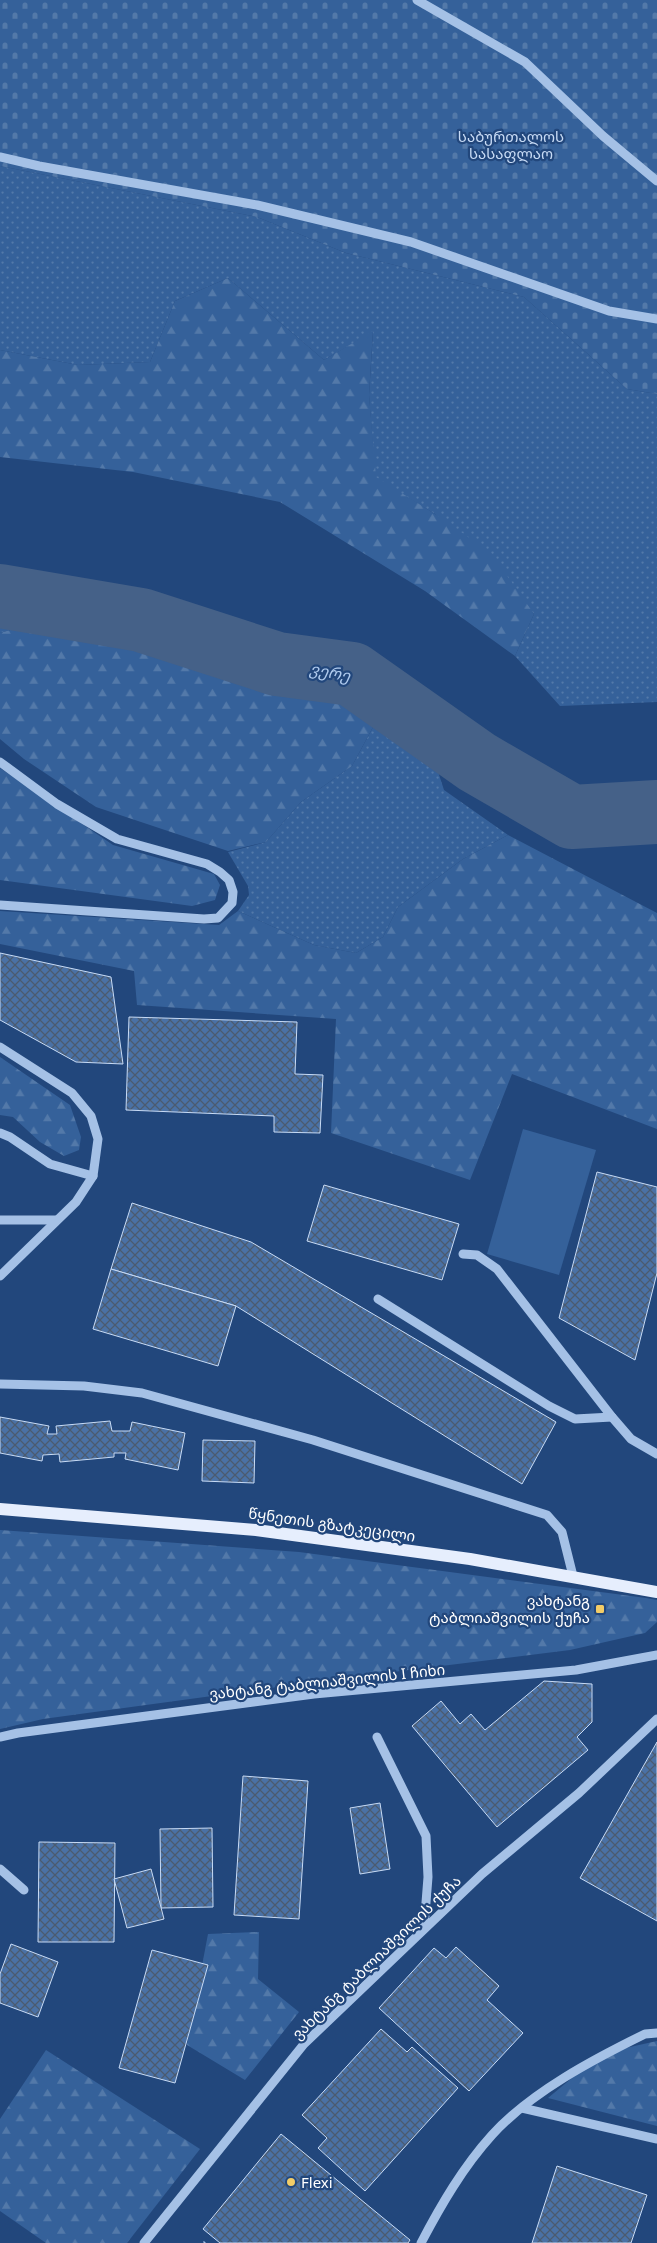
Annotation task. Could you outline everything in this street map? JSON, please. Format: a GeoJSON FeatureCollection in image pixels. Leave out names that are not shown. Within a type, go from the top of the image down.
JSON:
{"type":"FeatureCollection","features":[{"type":"Feature","properties":{"kind":"main road","name":"წყნეთის გზატკეცილი"},"geometry":{"type":"LineString","coordinates":[[0,1509],[256,1530],[573,1576],[657,1592]]}},
{"type":"Feature","properties":{"kind":"street"},"geometry":{"type":"LineString","coordinates":[[417,0],[525,62],[603,136],[657,181]]}},
{"type":"Feature","properties":{"kind":"street"},"geometry":{"type":"LineString","coordinates":[[0,157],[48,168],[257,205],[411,242],[609,311],[657,319]]}},
{"type":"Feature","properties":{"kind":"street"},"geometry":{"type":"LineString","coordinates":[[0,762],[57,804],[117,839],[207,864],[229,880],[232,903],[227,911],[218,918],[204,919],[0,905]]}},
{"type":"Feature","properties":{"kind":"street"},"geometry":{"type":"LineString","coordinates":[[0,1047],[72,1093],[91,1116],[98,1139],[93,1176],[76,1202],[0,1276]]}},
{"type":"Feature","properties":{"kind":"street"},"geometry":{"type":"LineString","coordinates":[[0,1133],[10,1137],[50,1164],[93,1176]]}},
{"type":"Feature","properties":{"kind":"street"},"geometry":{"type":"LineString","coordinates":[[0,1220],[56,1220]]}},
{"type":"Feature","properties":{"kind":"street"},"geometry":{"type":"LineString","coordinates":[[463,1254],[477,1255],[497,1269],[511,1290],[612,1417],[631,1438],[657,1454]]}},
{"type":"Feature","properties":{"kind":"street"},"geometry":{"type":"LineString","coordinates":[[378,1299],[549,1406],[575,1419],[612,1417]]}},
{"type":"Feature","properties":{"kind":"street"},"geometry":{"type":"LineString","coordinates":[[0,1384],[84,1386],[142,1393],[314,1440],[547,1516],[562,1532],[573,1576]]}},
{"type":"Feature","properties":{"kind":"street","name":"ვახტანგ ტაბლიაშვილის I ჩიხი"},"geometry":{"type":"LineString","coordinates":[[0,1737],[18,1733],[314,1694],[576,1670],[657,1655]]}},
{"type":"Feature","properties":{"kind":"street","name":"ვახტანგ ტაბლიაშვილის ქუჩა"},"geometry":{"type":"LineString","coordinates":[[144,2243],[304,2044],[482,1874],[579,1793],[657,1719]]}},
{"type":"Feature","properties":{"kind":"street"},"geometry":{"type":"LineString","coordinates":[[377,1737],[426,1836],[428,1877],[424,1928]]}},
{"type":"Feature","properties":{"kind":"street"},"geometry":{"type":"LineString","coordinates":[[0,1869],[24,1890]]}},
{"type":"Feature","properties":{"kind":"street"},"geometry":{"type":"LineString","coordinates":[[421,2243],[446,2196],[493,2134],[522,2108],[571,2073],[645,2034],[657,2033]]}},
{"type":"Feature","properties":{"kind":"street"},"geometry":{"type":"LineString","coordinates":[[522,2108],[657,2139]]}},
{"type":"Feature","properties":{"kind":"green space","name":"საბურთალოს სასაფლაო"},"geometry":{"type":"Polygon","coordinates":[[[0,0],[657,0],[657,394],[627,389],[524,297],[346,253],[257,217],[0,166],[0,0]]]}},
{"type":"Feature","properties":{"kind":"green space"},"geometry":{"type":"Polygon","coordinates":[[[0,166],[257,217],[346,253],[524,297],[627,389],[657,394],[657,702],[560,706],[515,656],[534,614],[435,514],[375,478],[369,395],[373,332],[324,360],[228,278],[175,301],[150,362],[78,365],[0,350],[0,166]]]}},
{"type":"Feature","properties":{"kind":"green space"},"geometry":{"type":"Polygon","coordinates":[[[228,278],[324,360],[373,331],[369,395],[376,477],[435,514],[491,553],[534,614],[515,656],[425,591],[280,502],[133,472],[0,457],[0,350],[78,365],[150,362],[175,301],[228,278]]]}},
{"type":"Feature","properties":{"kind":"green space"},"geometry":{"type":"Polygon","coordinates":[[[0,613],[61,615],[0,633],[0,613]]]}},
{"type":"Feature","properties":{"kind":"green space"},"geometry":{"type":"Polygon","coordinates":[[[61,615],[118,630],[265,690],[352,691],[379,716],[352,766],[301,802],[266,842],[228,851],[96,807],[24,759],[0,739],[0,633],[61,615]]]}},
{"type":"Feature","properties":{"kind":"green space"},"geometry":{"type":"Polygon","coordinates":[[[352,691],[398,723],[427,738],[444,790],[508,835],[463,859],[398,907],[383,937],[356,953],[314,945],[238,911],[249,895],[248,886],[228,852],[266,842],[301,802],[352,766],[379,716],[352,691]]]}},
{"type":"Feature","properties":{"kind":"green space"},"geometry":{"type":"Polygon","coordinates":[[[0,768],[113,845],[214,874],[220,885],[215,900],[192,906],[0,880],[0,768]]]}},
{"type":"Feature","properties":{"kind":"green space"},"geometry":{"type":"Polygon","coordinates":[[[508,835],[657,913],[657,1129],[512,1074],[470,1180],[331,1133],[336,1019],[137,1005],[134,971],[0,944],[0,911],[219,925],[238,911],[314,945],[356,953],[383,937],[398,907],[463,859],[508,835]]]}},
{"type":"Feature","properties":{"kind":"green space"},"geometry":{"type":"Polygon","coordinates":[[[0,1057],[70,1105],[81,1137],[79,1150],[64,1156],[40,1142],[13,1117],[0,1115],[0,1057]]]}},
{"type":"Feature","properties":{"kind":"green space"},"geometry":{"type":"Polygon","coordinates":[[[523,1129],[596,1150],[559,1275],[487,1254],[523,1129]]]}},
{"type":"Feature","properties":{"kind":"green space"},"geometry":{"type":"Polygon","coordinates":[[[0,1530],[299,1552],[646,1598],[657,1600],[657,1622],[645,1633],[570,1650],[336,1679],[43,1719],[0,1729],[0,1530]]]}},
{"type":"Feature","properties":{"kind":"green space"},"geometry":{"type":"Polygon","coordinates":[[[259,1932],[258,1979],[299,2012],[245,2080],[187,2045],[208,1934],[259,1932]]]}},
{"type":"Feature","properties":{"kind":"green space"},"geometry":{"type":"Polygon","coordinates":[[[657,2041],[657,2126],[548,2098],[585,2067],[621,2049],[657,2041]]]}},
{"type":"Feature","properties":{"kind":"green space"},"geometry":{"type":"Polygon","coordinates":[[[46,2050],[200,2149],[127,2243],[46,2243],[0,2211],[0,2119],[46,2050]]]}},
{"type":"Feature","properties":{"kind":"building"},"geometry":{"type":"Polygon","coordinates":[[[0,953],[111,977],[123,1064],[76,1062],[0,1020],[0,953]]]}},
{"type":"Feature","properties":{"kind":"building"},"geometry":{"type":"Polygon","coordinates":[[[129,1017],[297,1022],[295,1074],[323,1075],[320,1133],[274,1132],[274,1116],[126,1110],[129,1017]]]}},
{"type":"Feature","properties":{"kind":"building"},"geometry":{"type":"Polygon","coordinates":[[[597,1172],[657,1187],[657,1273],[635,1360],[559,1318],[597,1172]]]}},
{"type":"Feature","properties":{"kind":"building"},"geometry":{"type":"Polygon","coordinates":[[[324,1185],[459,1224],[442,1280],[307,1241],[324,1185]]]}},
{"type":"Feature","properties":{"kind":"building"},"geometry":{"type":"Polygon","coordinates":[[[132,1203],[251,1242],[556,1422],[522,1484],[236,1306],[111,1269],[132,1203]]]}},
{"type":"Feature","properties":{"kind":"building"},"geometry":{"type":"Polygon","coordinates":[[[111,1269],[236,1306],[218,1366],[93,1329],[111,1269]]]}},
{"type":"Feature","properties":{"kind":"building"},"geometry":{"type":"Polygon","coordinates":[[[0,1417],[49,1426],[47,1434],[57,1434],[56,1426],[110,1421],[112,1431],[130,1431],[132,1422],[185,1433],[178,1470],[125,1459],[126,1453],[114,1453],[114,1457],[60,1462],[59,1454],[43,1455],[42,1461],[0,1453],[0,1417]]]}},
{"type":"Feature","properties":{"kind":"building"},"geometry":{"type":"Polygon","coordinates":[[[203,1440],[255,1441],[254,1483],[202,1481],[203,1440]]]}},
{"type":"Feature","properties":{"kind":"building"},"geometry":{"type":"Polygon","coordinates":[[[544,1681],[592,1684],[592,1722],[577,1737],[588,1750],[497,1827],[412,1726],[441,1701],[460,1724],[471,1714],[485,1730],[544,1681]]]}},
{"type":"Feature","properties":{"kind":"building"},"geometry":{"type":"Polygon","coordinates":[[[657,1742],[657,1921],[580,1878],[657,1742]]]}},
{"type":"Feature","properties":{"kind":"building"},"geometry":{"type":"Polygon","coordinates":[[[243,1776],[308,1781],[299,1919],[234,1915],[243,1776]]]}},
{"type":"Feature","properties":{"kind":"building"},"geometry":{"type":"Polygon","coordinates":[[[380,1803],[390,1869],[360,1874],[350,1808],[380,1803]]]}},
{"type":"Feature","properties":{"kind":"building"},"geometry":{"type":"Polygon","coordinates":[[[212,1828],[213,1907],[161,1908],[160,1829],[212,1828]]]}},
{"type":"Feature","properties":{"kind":"building"},"geometry":{"type":"Polygon","coordinates":[[[39,1842],[115,1843],[114,1942],[38,1942],[39,1842]]]}},
{"type":"Feature","properties":{"kind":"building"},"geometry":{"type":"Polygon","coordinates":[[[151,1869],[164,1919],[127,1928],[114,1879],[151,1869]]]}},
{"type":"Feature","properties":{"kind":"building"},"geometry":{"type":"Polygon","coordinates":[[[11,1944],[58,1962],[38,2017],[0,2003],[0,1974],[11,1944]]]}},
{"type":"Feature","properties":{"kind":"building"},"geometry":{"type":"Polygon","coordinates":[[[456,1947],[499,1986],[487,2000],[523,2033],[469,2091],[379,2008],[434,1948],[446,1958],[456,1947]]]}},
{"type":"Feature","properties":{"kind":"building"},"geometry":{"type":"Polygon","coordinates":[[[152,1950],[208,1965],[175,2083],[119,2068],[152,1950]]]}},
{"type":"Feature","properties":{"kind":"building"},"geometry":{"type":"Polygon","coordinates":[[[381,2029],[407,2052],[412,2047],[458,2088],[365,2191],[318,2148],[327,2138],[302,2115],[381,2029]]]}},
{"type":"Feature","properties":{"kind":"building","name":"Flexi"},"geometry":{"type":"Polygon","coordinates":[[[281,2134],[410,2240],[408,2243],[220,2243],[203,2229],[281,2134]]]}},
{"type":"Feature","properties":{"kind":"building"},"geometry":{"type":"Polygon","coordinates":[[[557,2166],[647,2195],[631,2243],[532,2243],[557,2166]]]}},
{"type":"Feature","properties":{"kind":"waterway","name":"ვერე"},"geometry":{"type":"LineString","coordinates":[[0,596],[141,620],[277,664],[352,674],[477,762],[572,817],[657,812]]}},
{"type":"Feature","properties":{"kind":"place","name":"ვახტანგ ტაბლიაშვილის ქუჩა"},"geometry":{"type":"Point","coordinates":[600,1609]}},
{"type":"Feature","properties":{"kind":"place","name":"Flexi"},"geometry":{"type":"Point","coordinates":[291,2182]}}]}
